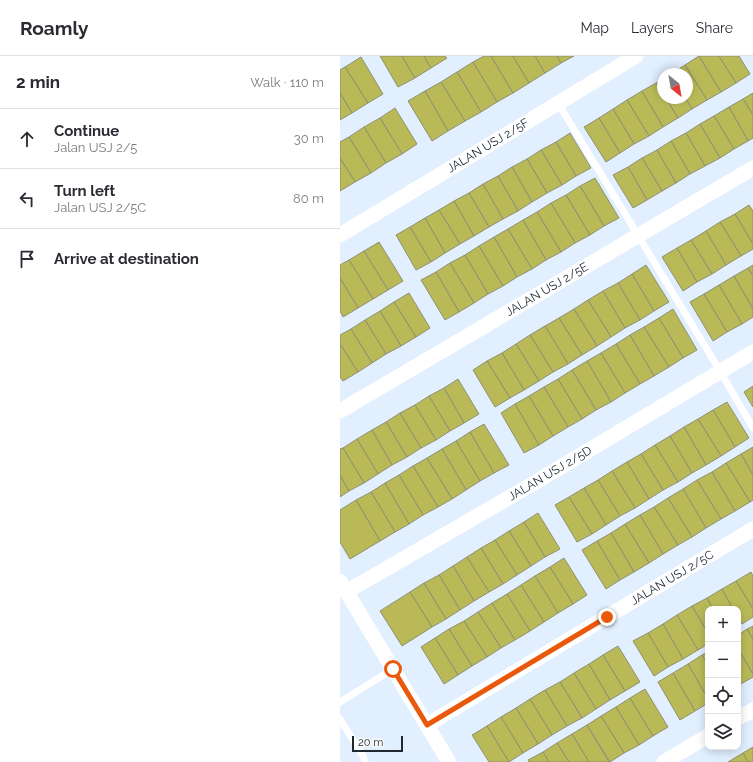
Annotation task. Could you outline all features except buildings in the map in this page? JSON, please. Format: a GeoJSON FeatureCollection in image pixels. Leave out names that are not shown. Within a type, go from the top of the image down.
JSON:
{"type":"FeatureCollection","features":[{"type":"Feature","properties":{"kind":"street","name":"JALAN USJ 2/5F"},"geometry":{"type":"LineString","coordinates":[[340,235],[636,56]]}},
{"type":"Feature","properties":{"kind":"street","name":"JALAN USJ 2/5E"},"geometry":{"type":"LineString","coordinates":[[340,411],[753,168]]}},
{"type":"Feature","properties":{"kind":"street","name":"JALAN USJ 2/5D"},"geometry":{"type":"LineString","coordinates":[[343,587],[529,486],[753,352]]}},
{"type":"Feature","properties":{"kind":"street","name":"JALAN USJ 2/5C"},"geometry":{"type":"LineString","coordinates":[[427,725],[753,529]]}},
{"type":"Feature","properties":{"kind":"street"},"geometry":{"type":"LineString","coordinates":[[343,587],[449,762]]}},
{"type":"Feature","properties":{"kind":"street"},"geometry":{"type":"LineString","coordinates":[[741,716],[753,710]]}},
{"type":"Feature","properties":{"kind":"street"},"geometry":{"type":"LineString","coordinates":[[664,762],[705,738]]}},
{"type":"Feature","properties":{"kind":"lane"},"geometry":{"type":"LineString","coordinates":[[558,103],[753,428]]}},
{"type":"Feature","properties":{"kind":"lane"},"geometry":{"type":"LineString","coordinates":[[340,702],[393,669]]}},
{"type":"Feature","properties":{"kind":"lane"},"geometry":{"type":"LineString","coordinates":[[340,719],[363,756],[365,762]]}},
{"type":"Feature","properties":{"kind":"route"},"geometry":{"type":"LineString","coordinates":[[393,669],[427,725],[607,617]]}}]}
